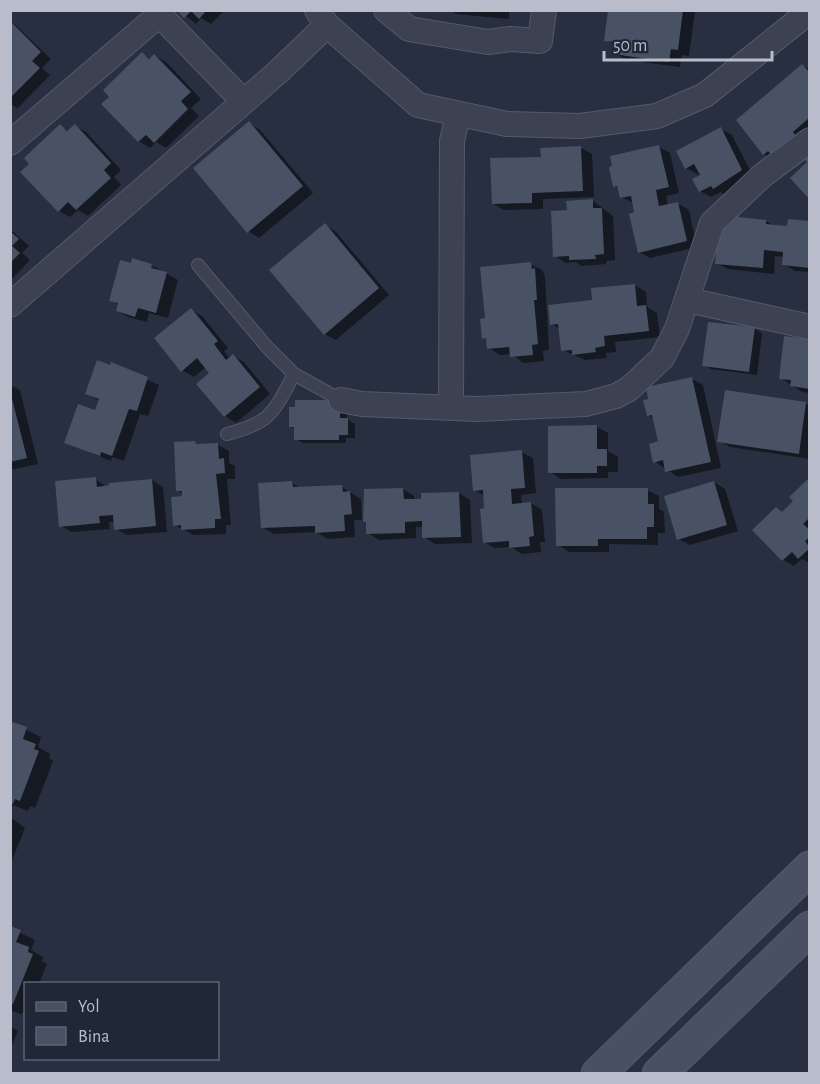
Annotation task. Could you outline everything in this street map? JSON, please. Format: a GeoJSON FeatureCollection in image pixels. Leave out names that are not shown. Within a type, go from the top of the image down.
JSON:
{"type":"FeatureCollection","features":[{"type":"Feature","properties":{"kind":"street"},"geometry":{"type":"LineString","coordinates":[[386,10],[409,29],[488,42],[511,39],[540,41],[544,10]]}},
{"type":"Feature","properties":{"kind":"street"},"geometry":{"type":"LineString","coordinates":[[10,305],[278,72],[322,18],[418,105],[507,124],[580,126],[657,116],[705,95],[810,11]]}},
{"type":"Feature","properties":{"kind":"street"},"geometry":{"type":"LineString","coordinates":[[10,143],[157,13],[243,101]]}},
{"type":"Feature","properties":{"kind":"street"},"geometry":{"type":"LineString","coordinates":[[452,408],[452,141],[458,115]]}},
{"type":"Feature","properties":{"kind":"street"},"geometry":{"type":"LineString","coordinates":[[341,400],[362,404],[452,408],[586,404],[616,396],[642,380],[662,358],[688,300],[712,223],[763,176],[810,140]]}},
{"type":"Feature","properties":{"kind":"street"},"geometry":{"type":"LineString","coordinates":[[688,300],[810,327]]}},
{"type":"Feature","properties":{"kind":"street"},"geometry":{"type":"LineString","coordinates":[[598,1074],[810,868]]}},
{"type":"Feature","properties":{"kind":"street"},"geometry":{"type":"LineString","coordinates":[[659,1074],[810,928]]}},
{"type":"Feature","properties":{"kind":"lane"},"geometry":{"type":"LineString","coordinates":[[198,265],[267,347],[294,374],[341,400]]}},
{"type":"Feature","properties":{"kind":"lane"},"geometry":{"type":"LineString","coordinates":[[227,434],[263,422],[277,405],[294,374]]}},
{"type":"Feature","properties":{"kind":"building"},"geometry":{"type":"Polygon","coordinates":[[[176,10],[207,10],[199,19],[191,11],[184,18],[176,10]]]}},
{"type":"Feature","properties":{"kind":"building"},"geometry":{"type":"Polygon","coordinates":[[[608,10],[683,10],[678,50],[671,49],[669,62],[613,54],[615,42],[604,41],[608,10]]]}},
{"type":"Feature","properties":{"kind":"building"},"geometry":{"type":"Polygon","coordinates":[[[10,21],[41,52],[32,61],[40,68],[10,98],[10,21]]]}},
{"type":"Feature","properties":{"kind":"building"},"geometry":{"type":"Polygon","coordinates":[[[142,52],[149,59],[154,54],[191,92],[181,101],[188,109],[154,143],[146,135],[138,142],[101,104],[109,97],[103,90],[142,52]]]}},
{"type":"Feature","properties":{"kind":"building"},"geometry":{"type":"Polygon","coordinates":[[[802,64],[810,73],[810,117],[793,132],[796,136],[772,156],[768,151],[763,155],[736,120],[802,64]]]}},
{"type":"Feature","properties":{"kind":"building"},"geometry":{"type":"Polygon","coordinates":[[[249,121],[303,186],[247,233],[193,168],[249,121]]]}},
{"type":"Feature","properties":{"kind":"building"},"geometry":{"type":"Polygon","coordinates":[[[60,124],[67,131],[75,124],[111,163],[104,170],[111,178],[76,210],[68,202],[58,212],[20,172],[29,164],[24,158],[60,124]]]}},
{"type":"Feature","properties":{"kind":"building"},"geometry":{"type":"Polygon","coordinates":[[[721,127],[742,170],[713,189],[711,186],[699,192],[692,179],[700,175],[694,164],[685,169],[676,151],[721,127]]]}},
{"type":"Feature","properties":{"kind":"building"},"geometry":{"type":"Polygon","coordinates":[[[659,145],[669,187],[656,190],[659,206],[678,202],[687,241],[638,253],[629,214],[634,212],[631,196],[620,198],[617,186],[613,187],[609,167],[612,166],[610,156],[659,145]]]}},
{"type":"Feature","properties":{"kind":"building"},"geometry":{"type":"Polygon","coordinates":[[[581,146],[583,191],[532,193],[532,203],[492,204],[490,158],[541,157],[540,148],[581,146]]]}},
{"type":"Feature","properties":{"kind":"building"},"geometry":{"type":"Polygon","coordinates":[[[810,151],[810,200],[790,178],[807,162],[803,157],[810,151]]]}},
{"type":"Feature","properties":{"kind":"building"},"geometry":{"type":"Polygon","coordinates":[[[593,199],[593,208],[602,208],[604,254],[595,255],[596,259],[569,260],[569,256],[553,257],[551,211],[567,210],[566,201],[593,199]]]}},
{"type":"Feature","properties":{"kind":"building"},"geometry":{"type":"Polygon","coordinates":[[[719,215],[766,220],[766,224],[787,226],[788,219],[810,221],[810,268],[782,265],[783,252],[764,250],[763,268],[715,264],[719,215]]]}},
{"type":"Feature","properties":{"kind":"building"},"geometry":{"type":"Polygon","coordinates":[[[325,223],[379,288],[324,335],[269,270],[325,223]]]}},
{"type":"Feature","properties":{"kind":"building"},"geometry":{"type":"Polygon","coordinates":[[[10,231],[19,239],[12,246],[20,253],[10,263],[10,231]]]}},
{"type":"Feature","properties":{"kind":"building"},"geometry":{"type":"Polygon","coordinates":[[[132,258],[152,264],[151,268],[167,272],[156,313],[138,308],[135,317],[116,311],[118,303],[109,301],[120,260],[131,263],[132,258]]]}},
{"type":"Feature","properties":{"kind":"building"},"geometry":{"type":"Polygon","coordinates":[[[531,262],[532,269],[535,268],[537,300],[534,300],[538,344],[532,345],[533,355],[510,357],[509,347],[487,349],[486,338],[482,339],[480,319],[485,318],[480,267],[531,262]]]}},
{"type":"Feature","properties":{"kind":"building"},"geometry":{"type":"Polygon","coordinates":[[[635,284],[637,306],[646,305],[649,331],[604,336],[605,346],[595,348],[596,352],[572,355],[572,350],[561,351],[558,324],[550,325],[548,305],[592,300],[591,288],[635,284]]]}},
{"type":"Feature","properties":{"kind":"building"},"geometry":{"type":"Polygon","coordinates":[[[191,308],[218,341],[214,344],[226,360],[233,354],[260,387],[224,417],[196,384],[209,373],[197,358],[181,372],[154,338],[191,308]]]}},
{"type":"Feature","properties":{"kind":"building"},"geometry":{"type":"Polygon","coordinates":[[[708,322],[755,327],[749,372],[702,366],[708,322]]]}},
{"type":"Feature","properties":{"kind":"building"},"geometry":{"type":"Polygon","coordinates":[[[784,336],[810,339],[810,389],[790,386],[791,380],[779,379],[784,336]]]}},
{"type":"Feature","properties":{"kind":"building"},"geometry":{"type":"Polygon","coordinates":[[[97,360],[110,365],[111,362],[148,377],[137,411],[129,409],[112,456],[101,452],[100,456],[64,443],[78,404],[95,410],[99,399],[85,394],[97,360]]]}},
{"type":"Feature","properties":{"kind":"building"},"geometry":{"type":"Polygon","coordinates":[[[692,377],[711,462],[665,472],[663,460],[653,463],[649,444],[658,441],[652,415],[647,416],[643,400],[648,399],[646,387],[692,377]]]}},
{"type":"Feature","properties":{"kind":"building"},"geometry":{"type":"Polygon","coordinates":[[[725,390],[806,402],[799,454],[717,442],[725,390]]]}},
{"type":"Feature","properties":{"kind":"building"},"geometry":{"type":"Polygon","coordinates":[[[10,391],[27,458],[10,462],[10,391]]]}},
{"type":"Feature","properties":{"kind":"building"},"geometry":{"type":"Polygon","coordinates":[[[295,400],[340,400],[340,418],[348,418],[348,435],[339,435],[339,440],[294,440],[294,427],[289,427],[289,407],[295,407],[295,400]]]}},
{"type":"Feature","properties":{"kind":"building"},"geometry":{"type":"Polygon","coordinates":[[[597,425],[597,449],[607,449],[607,466],[597,466],[597,473],[548,473],[548,426],[597,425]]]}},
{"type":"Feature","properties":{"kind":"building"},"geometry":{"type":"Polygon","coordinates":[[[195,441],[196,444],[218,443],[219,459],[224,458],[225,473],[216,474],[221,519],[215,519],[215,528],[181,530],[181,525],[173,526],[171,497],[182,496],[182,491],[176,491],[174,442],[195,441]]]}},
{"type":"Feature","properties":{"kind":"building"},"geometry":{"type":"Polygon","coordinates":[[[522,450],[525,488],[511,489],[512,504],[531,502],[534,536],[529,537],[530,546],[509,548],[509,541],[483,543],[480,509],[484,508],[483,490],[473,491],[470,455],[522,450]]]}},
{"type":"Feature","properties":{"kind":"building"},"geometry":{"type":"Polygon","coordinates":[[[96,477],[97,487],[109,485],[109,483],[152,479],[156,526],[114,530],[113,515],[99,516],[100,523],[59,527],[55,481],[96,477]]]}},
{"type":"Feature","properties":{"kind":"building"},"geometry":{"type":"Polygon","coordinates":[[[810,477],[810,521],[808,519],[803,524],[810,530],[810,537],[805,541],[810,548],[798,559],[792,552],[782,561],[752,530],[776,507],[782,512],[793,501],[789,497],[810,477]]]}},
{"type":"Feature","properties":{"kind":"building"},"geometry":{"type":"Polygon","coordinates":[[[292,481],[293,487],[342,485],[343,492],[350,491],[352,514],[344,515],[345,531],[315,533],[315,526],[261,528],[258,483],[292,481]]]}},
{"type":"Feature","properties":{"kind":"building"},"geometry":{"type":"Polygon","coordinates":[[[714,481],[727,525],[677,540],[664,496],[714,481]]]}},
{"type":"Feature","properties":{"kind":"building"},"geometry":{"type":"Polygon","coordinates":[[[403,488],[404,499],[421,499],[421,493],[459,492],[461,537],[422,538],[422,521],[405,522],[405,533],[366,534],[366,522],[363,522],[364,489],[403,488]]]}},
{"type":"Feature","properties":{"kind":"building"},"geometry":{"type":"Polygon","coordinates":[[[555,488],[648,488],[648,504],[654,504],[654,527],[647,527],[647,539],[598,539],[598,546],[556,546],[555,488]]]}},
{"type":"Feature","properties":{"kind":"building"},"geometry":{"type":"Polygon","coordinates":[[[10,721],[27,727],[23,739],[36,744],[34,749],[39,751],[20,801],[15,799],[13,804],[10,803],[10,721]]]}},
{"type":"Feature","properties":{"kind":"building"},"geometry":{"type":"Polygon","coordinates":[[[10,926],[21,930],[16,942],[29,947],[28,952],[33,954],[13,1004],[10,1003],[10,926]]]}}]}
